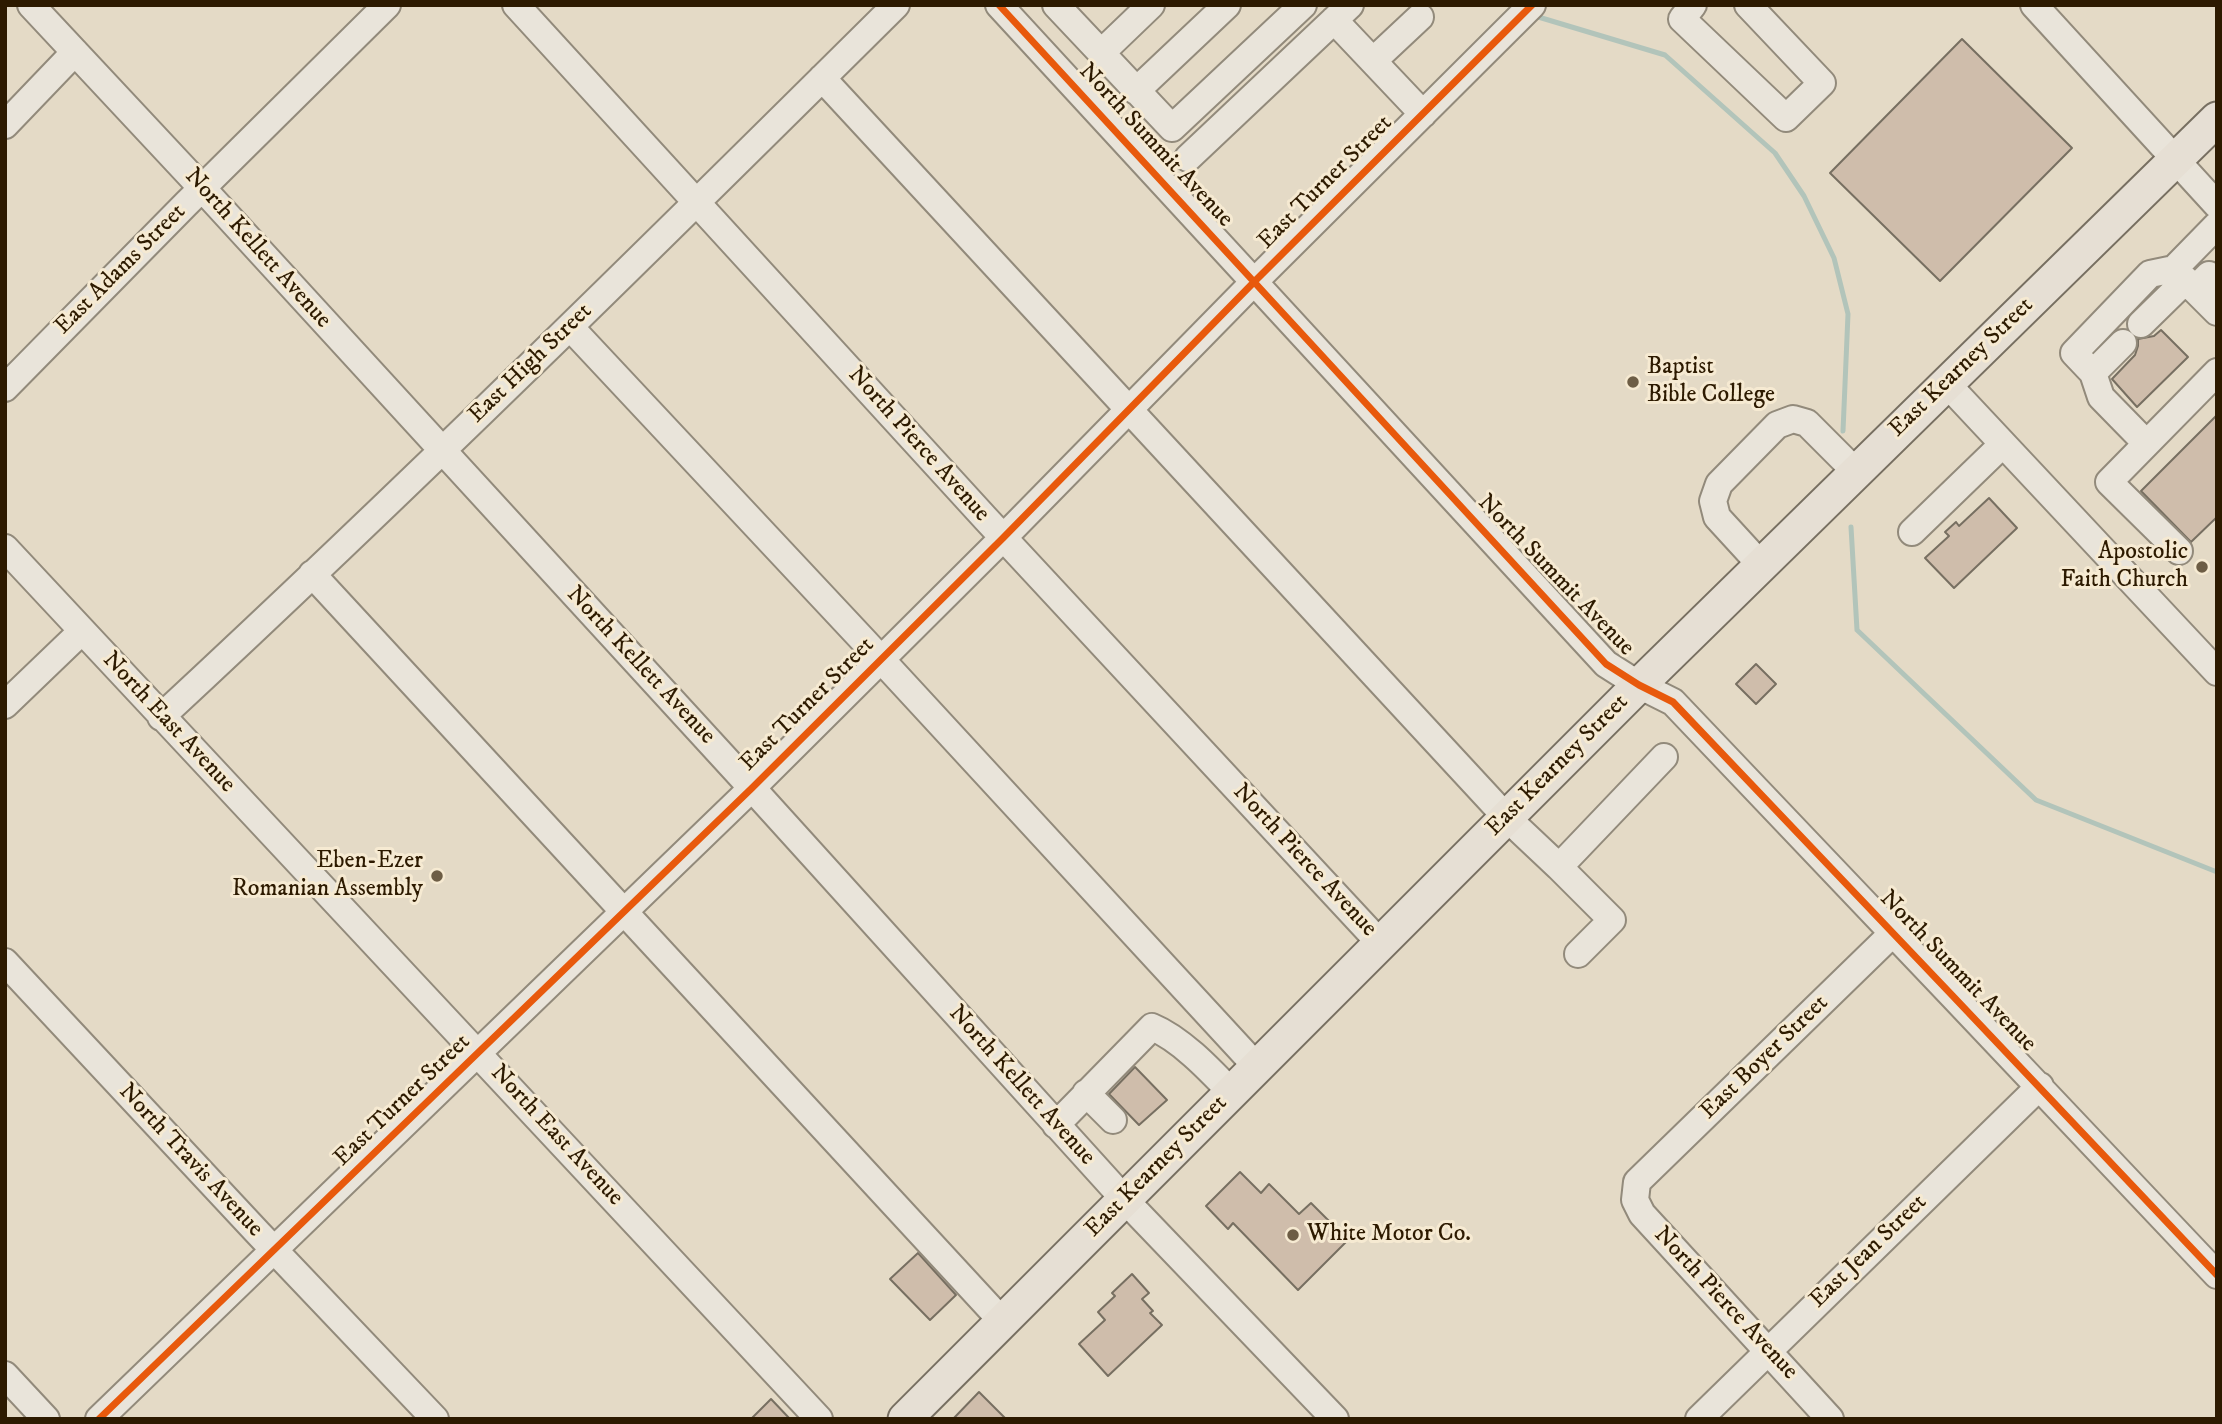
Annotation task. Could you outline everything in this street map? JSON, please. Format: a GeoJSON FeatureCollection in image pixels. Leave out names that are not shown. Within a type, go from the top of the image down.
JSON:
{"type":"FeatureCollection","features":[{"type":"Feature","properties":{"kind":"main road","name":"East Kearney Street"},"geometry":{"type":"LineString","coordinates":[[905,1419],[1639,685],[2217,119]]}},
{"type":"Feature","properties":{"kind":"street","name":"North Kellett Avenue"},"geometry":{"type":"LineString","coordinates":[[31,5],[752,788],[1124,1199],[1335,1419]]}},
{"type":"Feature","properties":{"kind":"street","name":"East Adams Street"},"geometry":{"type":"LineString","coordinates":[[5,388],[387,5]]}},
{"type":"Feature","properties":{"kind":"street","name":"North Pierce Avenue"},"geometry":{"type":"LineString","coordinates":[[516,5],[1003,538],[1381,944]]}},
{"type":"Feature","properties":{"kind":"street","name":"East High Street"},"geometry":{"type":"LineString","coordinates":[[161,717],[442,451],[896,5]]}},
{"type":"Feature","properties":{"kind":"street","name":"North Summit Avenue"},"geometry":{"type":"LineString","coordinates":[[999,5],[1606,664],[1673,702],[2217,1275]]}},
{"type":"Feature","properties":{"kind":"street"},"geometry":{"type":"LineString","coordinates":[[1101,53],[1151,5]]}},
{"type":"Feature","properties":{"kind":"street"},"geometry":{"type":"LineString","coordinates":[[1115,130],[1141,96],[1227,5]]}},
{"type":"Feature","properties":{"kind":"street"},"geometry":{"type":"LineString","coordinates":[[1062,7],[1172,128],[1303,5]]}},
{"type":"Feature","properties":{"kind":"street","name":"East Turner Street"},"geometry":{"type":"LineString","coordinates":[[99,1419],[752,788],[1532,5]]}},
{"type":"Feature","properties":{"kind":"street"},"geometry":{"type":"LineString","coordinates":[[1693,5],[1682,19],[1786,118],[1822,83],[1748,5]]}},
{"type":"Feature","properties":{"kind":"street"},"geometry":{"type":"LineString","coordinates":[[2034,5],[2217,205]]}},
{"type":"Feature","properties":{"kind":"street"},"geometry":{"type":"LineString","coordinates":[[1188,158],[1342,13],[1373,61],[1423,114]]}},
{"type":"Feature","properties":{"kind":"street"},"geometry":{"type":"LineString","coordinates":[[1373,61],[1420,17]]}},
{"type":"Feature","properties":{"kind":"street"},"geometry":{"type":"LineString","coordinates":[[5,125],[75,52]]}},
{"type":"Feature","properties":{"kind":"street"},"geometry":{"type":"LineString","coordinates":[[822,78],[1507,818],[1612,920],[1578,954]]}},
{"type":"Feature","properties":{"kind":"street"},"geometry":{"type":"LineString","coordinates":[[2141,324],[2193,280],[2217,225]]}},
{"type":"Feature","properties":{"kind":"street"},"geometry":{"type":"LineString","coordinates":[[2146,443],[2101,397],[2093,373],[2074,354],[2150,274],[2193,280],[2217,312]]}},
{"type":"Feature","properties":{"kind":"street"},"geometry":{"type":"LineString","coordinates":[[570,327],[1257,1067]]}},
{"type":"Feature","properties":{"kind":"street"},"geometry":{"type":"LineString","coordinates":[[2093,373],[2123,343]]}},
{"type":"Feature","properties":{"kind":"street"},"geometry":{"type":"LineString","coordinates":[[2179,551],[2109,482],[2217,372]]}},
{"type":"Feature","properties":{"kind":"street"},"geometry":{"type":"LineString","coordinates":[[1947,384],[2217,672]]}},
{"type":"Feature","properties":{"kind":"street"},"geometry":{"type":"LineString","coordinates":[[1761,565],[1717,517],[1713,501],[1719,484],[1777,425],[1793,419],[1807,423],[1856,472]]}},
{"type":"Feature","properties":{"kind":"street"},"geometry":{"type":"LineString","coordinates":[[1912,531],[2003,443]]}},
{"type":"Feature","properties":{"kind":"street","name":"North East Avenue"},"geometry":{"type":"LineString","coordinates":[[5,548],[820,1419]]}},
{"type":"Feature","properties":{"kind":"street"},"geometry":{"type":"LineString","coordinates":[[312,574],[1002,1321]]}},
{"type":"Feature","properties":{"kind":"street"},"geometry":{"type":"LineString","coordinates":[[5,705],[82,631]]}},
{"type":"Feature","properties":{"kind":"street"},"geometry":{"type":"LineString","coordinates":[[1559,867],[1664,757]]}},
{"type":"Feature","properties":{"kind":"street","name":"East Boyer Street"},"geometry":{"type":"LineString","coordinates":[[1637,1182],[1892,934]]}},
{"type":"Feature","properties":{"kind":"street","name":"North Travis Avenue"},"geometry":{"type":"LineString","coordinates":[[5,962],[435,1419]]}},
{"type":"Feature","properties":{"kind":"street"},"geometry":{"type":"LineString","coordinates":[[1056,1125],[1152,1027],[1164,1032],[1232,1093]]}},
{"type":"Feature","properties":{"kind":"street","name":"East Jean Street"},"geometry":{"type":"LineString","coordinates":[[1699,1419],[2040,1086]]}},
{"type":"Feature","properties":{"kind":"street"},"geometry":{"type":"LineString","coordinates":[[1086,1093],[1113,1120]]}},
{"type":"Feature","properties":{"kind":"street","name":"North Pierce Avenue"},"geometry":{"type":"LineString","coordinates":[[1637,1182],[1636,1200],[1642,1214],[1830,1419]]}},
{"type":"Feature","properties":{"kind":"street"},"geometry":{"type":"LineString","coordinates":[[5,1375],[46,1419]]}},
{"type":"Feature","properties":{"kind":"building"},"geometry":{"type":"Polygon","coordinates":[[[1962,39],[2072,148],[1940,281],[1830,173],[1962,39]]]}},
{"type":"Feature","properties":{"kind":"building"},"geometry":{"type":"Polygon","coordinates":[[[2161,330],[2188,357],[2137,407],[2112,379],[2135,355],[2138,339],[2154,336],[2161,330]]]}},
{"type":"Feature","properties":{"kind":"building"},"geometry":{"type":"Polygon","coordinates":[[[2217,415],[2217,517],[2191,542],[2141,491],[2217,415]]]}},
{"type":"Feature","properties":{"kind":"building"},"geometry":{"type":"Polygon","coordinates":[[[1989,498],[2017,528],[1954,588],[1925,558],[1949,536],[1945,532],[1956,522],[1959,526],[1989,498]]]}},
{"type":"Feature","properties":{"kind":"building"},"geometry":{"type":"Polygon","coordinates":[[[1756,664],[1776,684],[1756,704],[1736,684],[1756,664]]]}},
{"type":"Feature","properties":{"kind":"building"},"geometry":{"type":"Polygon","coordinates":[[[1135,1067],[1167,1100],[1139,1125],[1109,1094],[1135,1067]]]}},
{"type":"Feature","properties":{"kind":"building","name":"White Motor Co."},"geometry":{"type":"Polygon","coordinates":[[[1240,1172],[1261,1193],[1269,1184],[1299,1214],[1311,1203],[1348,1240],[1298,1290],[1233,1223],[1228,1229],[1206,1206],[1240,1172]]]}},
{"type":"Feature","properties":{"kind":"building"},"geometry":{"type":"Polygon","coordinates":[[[918,1253],[956,1295],[930,1320],[890,1279],[918,1253]]]}},
{"type":"Feature","properties":{"kind":"building"},"geometry":{"type":"Polygon","coordinates":[[[1132,1274],[1149,1293],[1142,1299],[1153,1311],[1150,1313],[1162,1325],[1108,1376],[1079,1344],[1105,1320],[1098,1312],[1115,1296],[1112,1293],[1132,1274]]]}},
{"type":"Feature","properties":{"kind":"building"},"geometry":{"type":"Polygon","coordinates":[[[979,1392],[1006,1419],[953,1419],[979,1392]]]}},
{"type":"Feature","properties":{"kind":"building"},"geometry":{"type":"Polygon","coordinates":[[[771,1399],[790,1419],[751,1419],[771,1399]]]}},
{"type":"Feature","properties":{"kind":"waterway"},"geometry":{"type":"LineString","coordinates":[[1535,16],[1665,55],[1775,153],[1804,196],[1834,258],[1848,314],[1843,431]]}},
{"type":"Feature","properties":{"kind":"waterway"},"geometry":{"type":"LineString","coordinates":[[1851,527],[1857,630],[2036,800],[2217,872]]}},
{"type":"Feature","properties":{"kind":"cycle path"},"geometry":{"type":"LineString","coordinates":[[999,5],[1606,664],[1673,702],[2217,1275]]}},
{"type":"Feature","properties":{"kind":"cycle path"},"geometry":{"type":"LineString","coordinates":[[99,1419],[752,788],[1532,5]]}},
{"type":"Feature","properties":{"kind":"place","name":"Baptist Bible College"},"geometry":{"type":"Point","coordinates":[1633,382]}},
{"type":"Feature","properties":{"kind":"place","name":"Apostolic Faith Church"},"geometry":{"type":"Point","coordinates":[2202,567]}},
{"type":"Feature","properties":{"kind":"place","name":"Eben-Ezer Romanian Assembly"},"geometry":{"type":"Point","coordinates":[437,876]}},
{"type":"Feature","properties":{"kind":"place","name":"White Motor Co."},"geometry":{"type":"Point","coordinates":[1293,1235]}}]}
